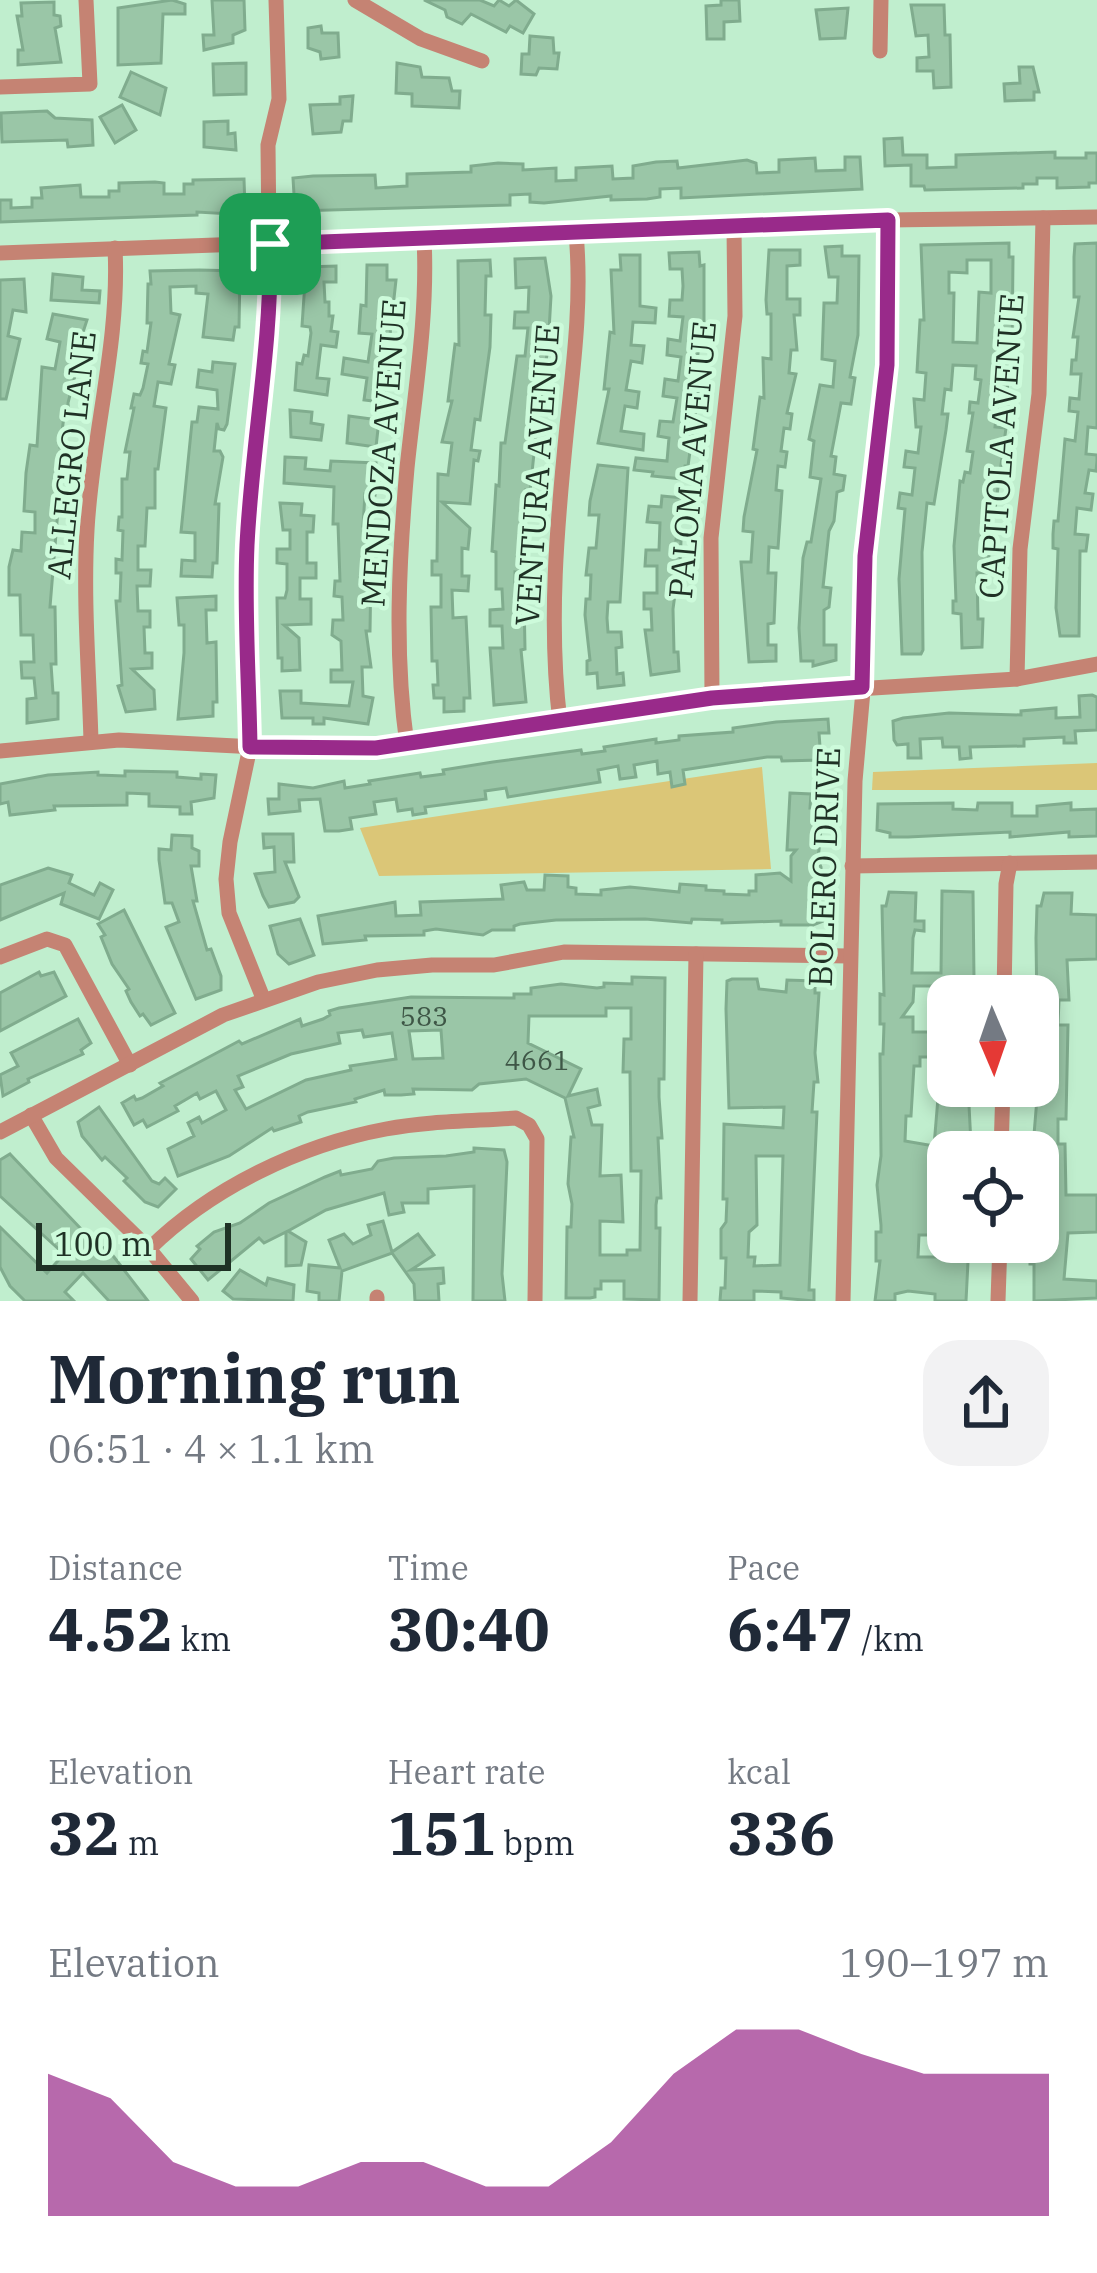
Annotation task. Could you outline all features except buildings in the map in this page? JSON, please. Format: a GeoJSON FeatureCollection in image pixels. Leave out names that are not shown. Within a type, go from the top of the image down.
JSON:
{"type":"FeatureCollection","features":[{"type":"Feature","properties":{"kind":"street"},"geometry":{"type":"LineString","coordinates":[[0,87],[90,84],[86,0]]}},
{"type":"Feature","properties":{"kind":"street"},"geometry":{"type":"LineString","coordinates":[[262,998],[229,913],[226,878],[250,747],[247,548],[270,330],[268,145],[279,99],[276,0]]}},
{"type":"Feature","properties":{"kind":"street"},"geometry":{"type":"LineString","coordinates":[[356,0],[421,39],[482,61]]}},
{"type":"Feature","properties":{"kind":"street"},"geometry":{"type":"LineString","coordinates":[[880,51],[881,0]]}},
{"type":"Feature","properties":{"kind":"street"},"geometry":{"type":"LineString","coordinates":[[0,253],[888,220],[1097,217]]}},
{"type":"Feature","properties":{"kind":"street","name":"CAPITOLA AVENUE"},"geometry":{"type":"LineString","coordinates":[[1017,679],[1020,549],[1040,373],[1043,218]]}},
{"type":"Feature","properties":{"kind":"street","name":"BOLERO DRIVE"},"geometry":{"type":"LineString","coordinates":[[843,1301],[852,866],[867,520],[887,365],[888,220]]}},
{"type":"Feature","properties":{"kind":"street","name":"PALOMA AVENUE"},"geometry":{"type":"LineString","coordinates":[[712,698],[711,538],[730,373],[734,227]]}},
{"type":"Feature","properties":{"kind":"street","name":"VENTURA AVENUE"},"geometry":{"type":"LineString","coordinates":[[560,722],[557,530],[579,314],[576,232]]}},
{"type":"Feature","properties":{"kind":"street","name":"MENDOZA AVENUE"},"geometry":{"type":"LineString","coordinates":[[407,745],[400,618],[402,541],[424,341],[424,238]]}},
{"type":"Feature","properties":{"kind":"street","name":"ALLEGRO LANE"},"geometry":{"type":"LineString","coordinates":[[91,741],[87,529],[116,325],[116,248]]}},
{"type":"Feature","properties":{"kind":"street"},"geometry":{"type":"LineString","coordinates":[[0,752],[91,741],[334,751],[407,745],[712,698],[1017,679],[1097,664]]}},
{"type":"Feature","properties":{"kind":"street"},"geometry":{"type":"LineString","coordinates":[[852,866],[1097,862]]}},
{"type":"Feature","properties":{"kind":"street"},"geometry":{"type":"LineString","coordinates":[[1005,975],[1010,863]]}},
{"type":"Feature","properties":{"kind":"street"},"geometry":{"type":"LineString","coordinates":[[0,957],[47,939],[65,945],[130,1065]]}},
{"type":"Feature","properties":{"kind":"street"},"geometry":{"type":"LineString","coordinates":[[0,1132],[262,998],[377,970],[433,964],[494,965],[564,952],[850,956]]}},
{"type":"Feature","properties":{"kind":"street"},"geometry":{"type":"LineString","coordinates":[[690,1301],[696,954]]}},
{"type":"Feature","properties":{"kind":"street"},"geometry":{"type":"LineString","coordinates":[[32,1115],[56,1158],[149,1250],[192,1301]]}},
{"type":"Feature","properties":{"kind":"street"},"geometry":{"type":"LineString","coordinates":[[149,1250],[202,1203],[335,1141],[389,1128],[516,1118],[529,1125],[537,1139],[536,1301]]}},
{"type":"Feature","properties":{"kind":"street"},"geometry":{"type":"LineString","coordinates":[[998,1301],[999,1263]]}},
{"type":"Feature","properties":{"kind":"shaded area"},"geometry":{"type":"Polygon","coordinates":[[[1097,763],[1097,790],[872,790],[873,772],[1097,763]]]}},
{"type":"Feature","properties":{"kind":"shaded area"},"geometry":{"type":"Polygon","coordinates":[[[762,767],[771,869],[379,876],[360,828],[762,767]]]}},
{"type":"Feature","properties":{"kind":"route"},"geometry":{"type":"LineString","coordinates":[[888,220],[887,365],[869,502],[862,687],[712,698],[407,745],[334,751],[250,747],[247,548],[270,330],[270,244],[888,220]]}}]}
